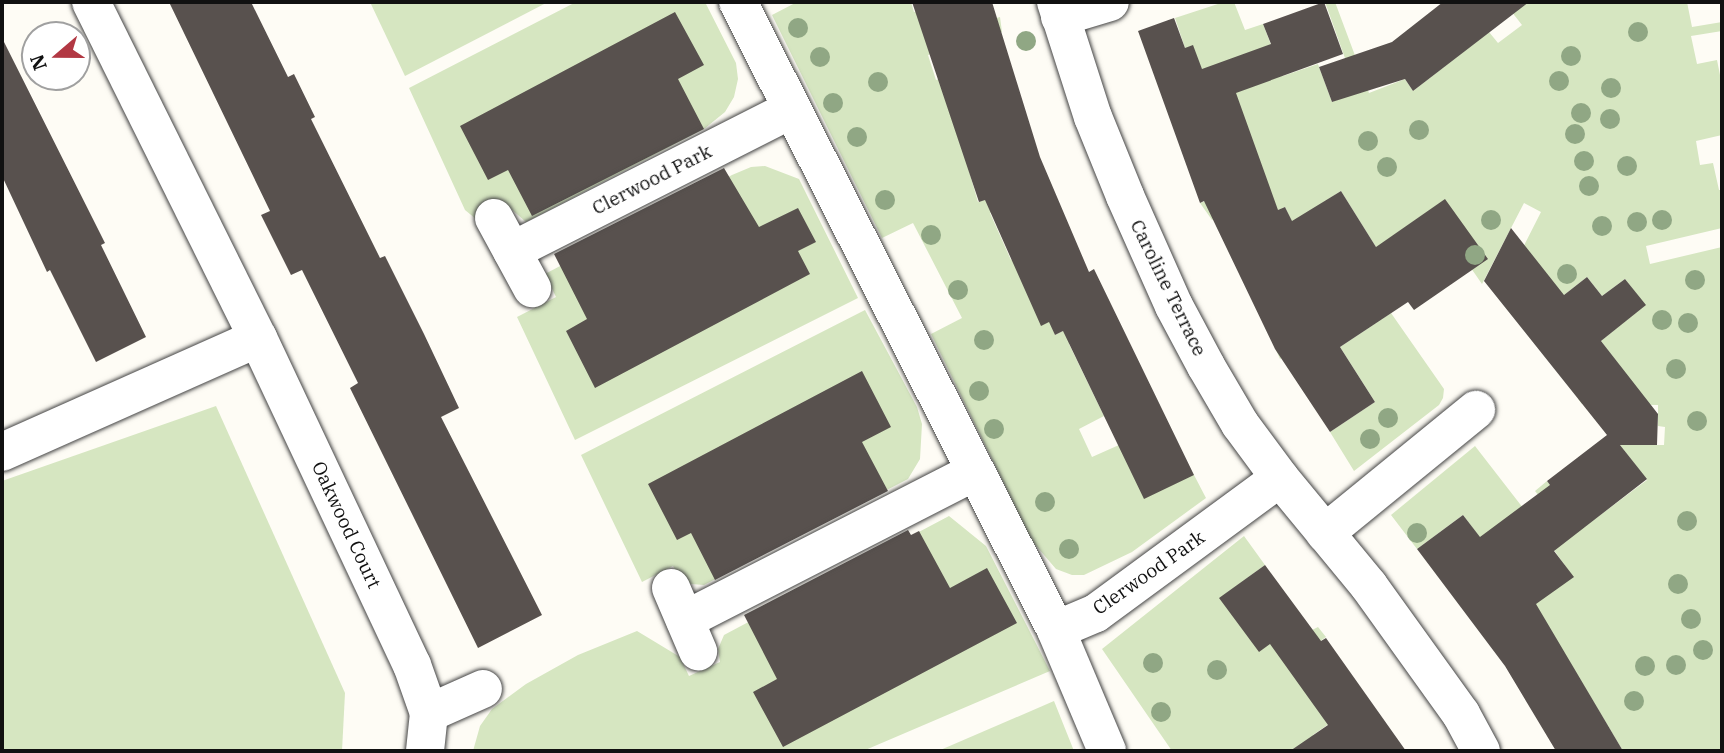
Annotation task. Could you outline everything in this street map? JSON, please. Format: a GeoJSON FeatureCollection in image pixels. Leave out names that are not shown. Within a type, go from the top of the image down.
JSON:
{"type":"FeatureCollection","features":[{"type":"Feature","properties":{"kind":"street","name":"Oakwood Court"},"geometry":{"type":"LineString","coordinates":[[91,2],[258,338],[412,665],[429,713],[425,751]]}},
{"type":"Feature","properties":{"kind":"street"},"geometry":{"type":"LineString","coordinates":[[738,2],[1056,630],[1107,751]]}},
{"type":"Feature","properties":{"kind":"street","name":"Caroline Terrace"},"geometry":{"type":"LineString","coordinates":[[1110,2],[1058,10],[1093,117],[1174,306],[1240,424],[1420,656],[1461,714],[1481,751]]}},
{"type":"Feature","properties":{"kind":"street","name":"Clerwood Park"},"geometry":{"type":"LineString","coordinates":[[512,251],[792,109]]}},
{"type":"Feature","properties":{"kind":"street"},"geometry":{"type":"LineString","coordinates":[[494,218],[532,288]]}},
{"type":"Feature","properties":{"kind":"street"},"geometry":{"type":"LineString","coordinates":[[2,452],[258,338]]}},
{"type":"Feature","properties":{"kind":"street"},"geometry":{"type":"LineString","coordinates":[[1325,533],[1476,410]]}},
{"type":"Feature","properties":{"kind":"street"},"geometry":{"type":"LineString","coordinates":[[685,620],[974,472]]}},
{"type":"Feature","properties":{"kind":"street","name":"Clerwood Park"},"geometry":{"type":"LineString","coordinates":[[1056,630],[1096,613],[1280,478]]}},
{"type":"Feature","properties":{"kind":"street"},"geometry":{"type":"LineString","coordinates":[[429,713],[483,689]]}},
{"type":"Feature","properties":{"kind":"green space"},"geometry":{"type":"Polygon","coordinates":[[[370,2],[548,2],[405,76],[370,2]]]}},
{"type":"Feature","properties":{"kind":"green space"},"geometry":{"type":"Polygon","coordinates":[[[576,2],[705,2],[736,63],[738,79],[734,97],[725,112],[704,129],[526,222],[503,202],[482,224],[465,210],[409,88],[576,2]]]}},
{"type":"Feature","properties":{"kind":"green space"},"geometry":{"type":"Polygon","coordinates":[[[797,2],[911,2],[914,12],[943,4],[951,31],[1000,17],[1002,32],[928,55],[936,80],[942,78],[978,202],[1048,177],[1052,186],[990,213],[1011,260],[1027,252],[1055,335],[1067,329],[1118,321],[1069,344],[1104,416],[1079,429],[1092,457],[1119,445],[1194,475],[1206,498],[1132,552],[1084,575],[1072,575],[1056,569],[1032,541],[931,334],[962,318],[913,223],[882,238],[772,15],[797,2]]]}},
{"type":"Feature","properties":{"kind":"green space"},"geometry":{"type":"Polygon","coordinates":[[[1224,2],[1234,2],[1245,30],[1263,24],[1283,76],[1318,64],[1332,102],[1357,92],[1325,2],[1335,2],[1369,93],[1405,79],[1413,91],[1489,32],[1498,43],[1522,25],[1504,2],[1687,2],[1692,27],[1722,22],[1722,31],[1691,36],[1697,64],[1717,60],[1722,85],[1722,135],[1696,141],[1700,165],[1713,163],[1719,190],[1722,190],[1722,228],[1646,246],[1650,264],[1722,247],[1722,751],[1623,751],[1566,656],[1518,588],[1573,577],[1544,536],[1502,567],[1463,515],[1417,549],[1391,515],[1475,446],[1544,535],[1560,523],[1535,491],[1547,481],[1583,528],[1647,480],[1620,445],[1664,445],[1665,427],[1658,426],[1658,405],[1582,404],[1578,399],[1620,366],[1601,341],[1645,305],[1625,279],[1602,296],[1587,277],[1564,295],[1499,295],[1541,212],[1524,203],[1482,284],[1448,235],[1376,247],[1341,191],[1319,205],[1378,295],[1280,359],[1276,350],[1305,250],[1285,207],[1260,219],[1251,201],[1212,220],[1200,203],[1244,187],[1202,69],[1185,48],[1175,18],[1224,2]]]}},
{"type":"Feature","properties":{"kind":"green space"},"geometry":{"type":"Polygon","coordinates":[[[765,166],[799,179],[858,298],[575,440],[517,317],[556,297],[545,274],[732,175],[751,167],[765,166]]]}},
{"type":"Feature","properties":{"kind":"green space"},"geometry":{"type":"Polygon","coordinates":[[[865,310],[917,407],[922,424],[920,459],[908,479],[704,585],[691,584],[678,575],[673,566],[642,582],[581,455],[865,310]]]}},
{"type":"Feature","properties":{"kind":"green space"},"geometry":{"type":"Polygon","coordinates":[[[1391,313],[1444,389],[1443,398],[1439,405],[1354,471],[1330,432],[1375,402],[1340,347],[1391,313]]]}},
{"type":"Feature","properties":{"kind":"green space"},"geometry":{"type":"Polygon","coordinates":[[[216,406],[345,693],[342,751],[2,751],[2,481],[216,406]]]}},
{"type":"Feature","properties":{"kind":"green space"},"geometry":{"type":"Polygon","coordinates":[[[949,516],[986,546],[1050,671],[863,751],[473,751],[480,726],[492,709],[526,684],[578,655],[637,631],[680,657],[689,676],[720,662],[718,649],[724,635],[949,516]]]}},
{"type":"Feature","properties":{"kind":"green space"},"geometry":{"type":"Polygon","coordinates":[[[1244,536],[1265,565],[1220,598],[1304,619],[1312,630],[1318,627],[1326,637],[1286,666],[1333,721],[1313,735],[1324,751],[1172,751],[1102,649],[1244,536]]]}},
{"type":"Feature","properties":{"kind":"green space"},"geometry":{"type":"Polygon","coordinates":[[[1054,701],[1074,751],[938,751],[1054,701]]]}},
{"type":"Feature","properties":{"kind":"building"},"geometry":{"type":"Polygon","coordinates":[[[169,2],[251,2],[288,77],[294,74],[315,117],[311,119],[380,258],[385,256],[424,334],[459,408],[441,417],[542,615],[478,648],[350,388],[358,383],[302,270],[291,275],[261,215],[270,211],[169,2]]]}},
{"type":"Feature","properties":{"kind":"building"},"geometry":{"type":"Polygon","coordinates":[[[912,2],[992,2],[1040,157],[1089,272],[1094,269],[1194,475],[1144,499],[1063,331],[1055,335],[1049,322],[1041,326],[985,200],[979,202],[912,2]]]}},
{"type":"Feature","properties":{"kind":"building"},"geometry":{"type":"Polygon","coordinates":[[[1324,2],[1343,54],[1236,93],[1278,210],[1285,207],[1292,221],[1341,191],[1376,247],[1445,199],[1488,259],[1414,310],[1408,302],[1340,347],[1375,402],[1330,432],[1275,349],[1204,201],[1200,203],[1138,31],[1174,18],[1185,48],[1193,45],[1202,69],[1271,44],[1263,24],[1324,2]]]}},
{"type":"Feature","properties":{"kind":"building"},"geometry":{"type":"Polygon","coordinates":[[[1443,2],[1529,2],[1413,91],[1405,79],[1332,102],[1319,67],[1392,42],[1443,2]]]}},
{"type":"Feature","properties":{"kind":"building"},"geometry":{"type":"Polygon","coordinates":[[[675,12],[704,65],[678,79],[704,129],[532,216],[508,170],[488,180],[460,126],[675,12]]]}},
{"type":"Feature","properties":{"kind":"building"},"geometry":{"type":"Polygon","coordinates":[[[2,38],[21,76],[21,91],[29,91],[105,243],[101,245],[146,337],[96,362],[50,270],[47,272],[2,176],[2,38]]]}},
{"type":"Feature","properties":{"kind":"building"},"geometry":{"type":"Polygon","coordinates":[[[724,168],[759,227],[798,208],[816,242],[798,251],[810,274],[595,388],[566,331],[587,319],[554,254],[724,168]]]}},
{"type":"Feature","properties":{"kind":"building"},"geometry":{"type":"Polygon","coordinates":[[[1511,228],[1564,295],[1587,277],[1602,296],[1625,279],[1646,305],[1601,341],[1658,414],[1657,445],[1620,445],[1647,479],[1554,551],[1574,577],[1536,604],[1623,751],[1556,751],[1505,666],[1417,549],[1463,515],[1480,537],[1550,485],[1547,481],[1607,435],[1484,281],[1511,228]]]}},
{"type":"Feature","properties":{"kind":"building"},"geometry":{"type":"Polygon","coordinates":[[[862,371],[891,427],[862,442],[888,491],[715,580],[691,533],[677,540],[648,484],[862,371]]]}},
{"type":"Feature","properties":{"kind":"building"},"geometry":{"type":"Polygon","coordinates":[[[908,530],[911,535],[919,531],[950,588],[987,568],[1017,623],[783,747],[753,692],[777,679],[744,615],[908,530]]]}},
{"type":"Feature","properties":{"kind":"building"},"geometry":{"type":"Polygon","coordinates":[[[1265,565],[1321,641],[1326,638],[1406,751],[1290,751],[1328,725],[1270,644],[1259,652],[1219,598],[1265,565]]]}}]}
